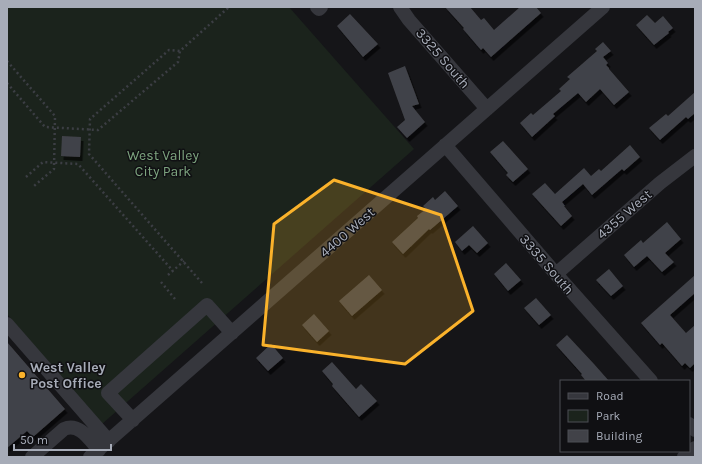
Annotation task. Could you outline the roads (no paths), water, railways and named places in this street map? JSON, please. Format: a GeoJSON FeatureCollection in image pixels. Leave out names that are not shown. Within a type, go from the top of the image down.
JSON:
{"type":"FeatureCollection","features":[{"type":"Feature","properties":{"kind":"street"},"geometry":{"type":"LineString","coordinates":[[317,7],[319,9],[321,7]]}},
{"type":"Feature","properties":{"kind":"street","name":"3325 South"},"geometry":{"type":"LineString","coordinates":[[400,7],[409,20],[487,108]]}},
{"type":"Feature","properties":{"kind":"street","name":"4400 West"},"geometry":{"type":"LineString","coordinates":[[99,449],[603,7]]}},
{"type":"Feature","properties":{"kind":"street","name":"3335 South"},"geometry":{"type":"LineString","coordinates":[[445,145],[556,274],[650,380]]}},
{"type":"Feature","properties":{"kind":"street","name":"4355 West"},"geometry":{"type":"LineString","coordinates":[[556,274],[660,183],[695,156]]}},
{"type":"Feature","properties":{"kind":"street"},"geometry":{"type":"LineString","coordinates":[[133,420],[108,393],[207,305],[232,333]]}},
{"type":"Feature","properties":{"kind":"street"},"geometry":{"type":"LineString","coordinates":[[7,324],[99,449]]}},
{"type":"Feature","properties":{"kind":"street"},"geometry":{"type":"LineString","coordinates":[[32,457],[64,429],[68,428],[78,429],[99,449]]}},
{"type":"Feature","properties":{"kind":"street"},"geometry":{"type":"LineString","coordinates":[[684,457],[695,448]]}},
{"type":"Feature","properties":{"kind":"place","name":"West Valley Post Office"},"geometry":{"type":"Point","coordinates":[22,375]}},
{"type":"Feature","properties":{"kind":"park label","name":"West Valley City Park"},"geometry":{"type":"Point","coordinates":[163,164]}}]}
